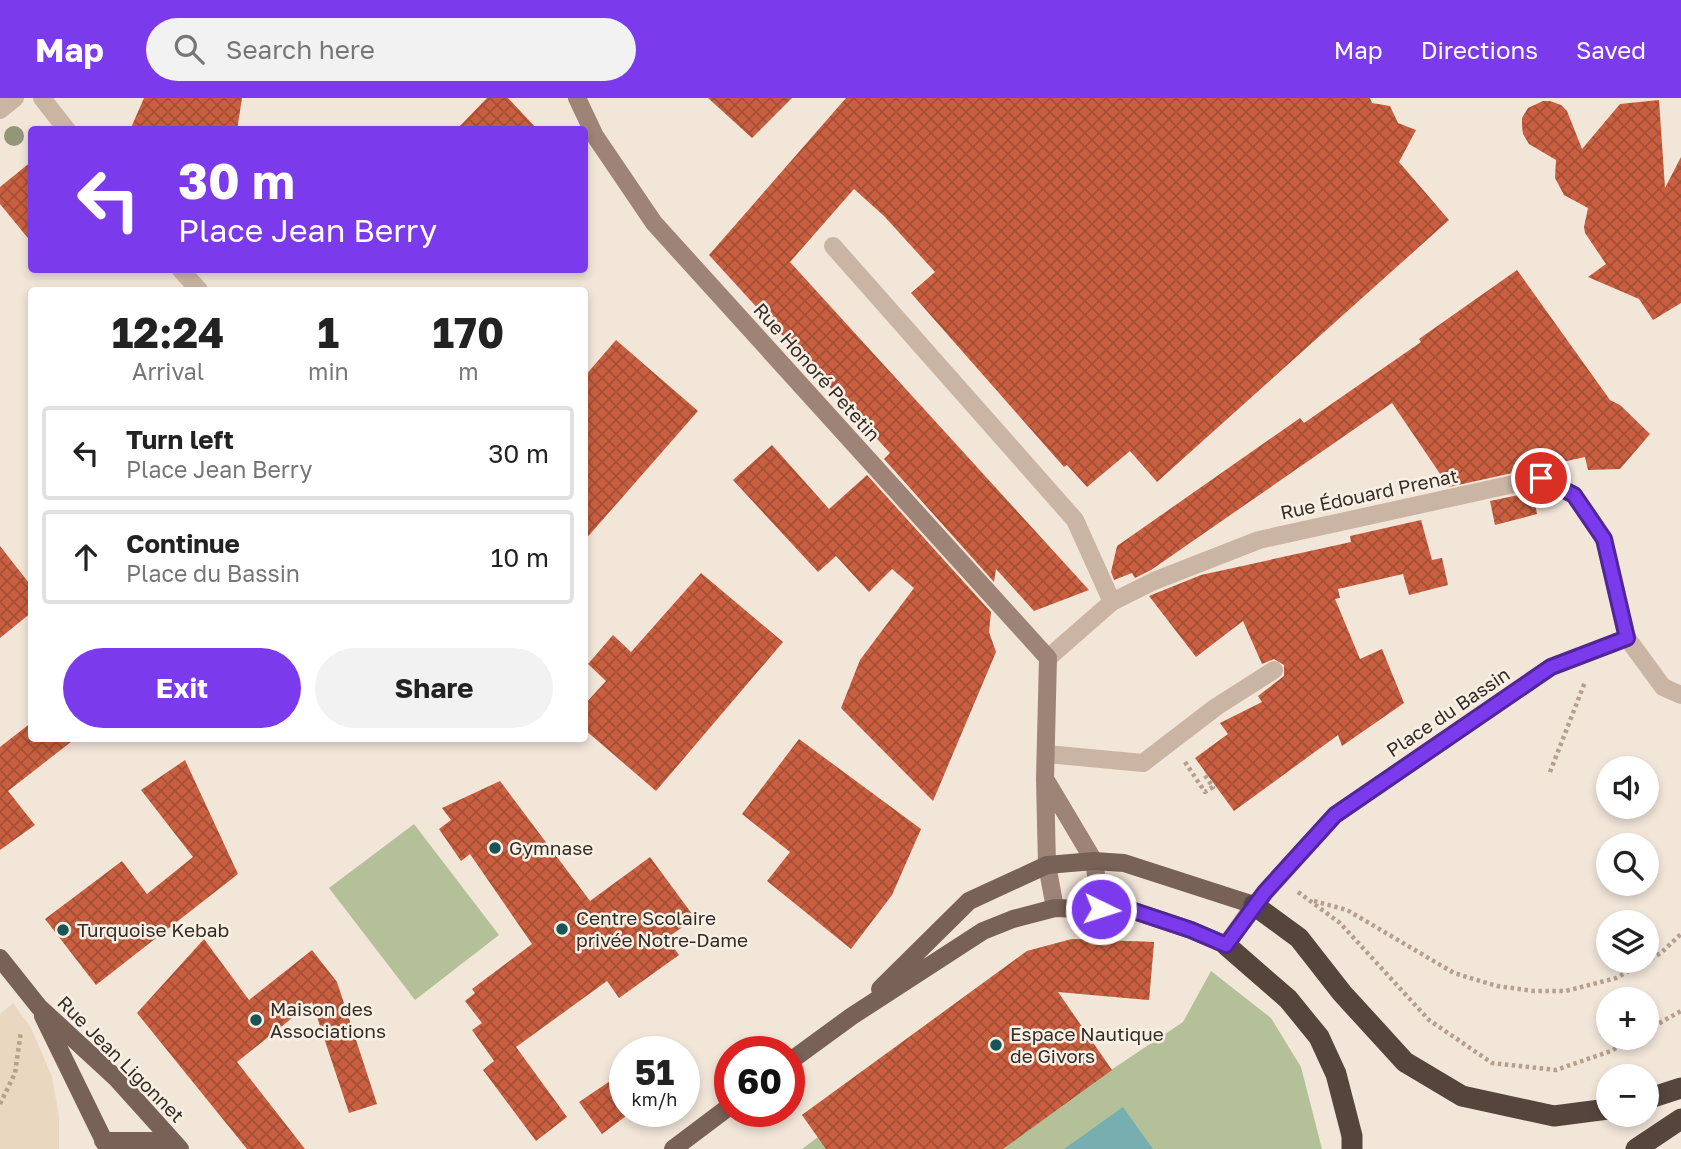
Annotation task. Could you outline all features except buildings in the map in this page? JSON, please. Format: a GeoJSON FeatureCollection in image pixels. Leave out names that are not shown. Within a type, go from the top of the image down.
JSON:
{"type":"FeatureCollection","features":[{"type":"Feature","properties":{"kind":"highway"},"geometry":{"type":"LineString","coordinates":[[1254,905],[1298,938],[1342,993],[1405,1062],[1462,1096],[1553,1116],[1596,1111]]}},
{"type":"Feature","properties":{"kind":"highway"},"geometry":{"type":"LineString","coordinates":[[1226,945],[1287,999],[1319,1037],[1336,1074],[1352,1136],[1352,1149]]}},
{"type":"Feature","properties":{"kind":"highway"},"geometry":{"type":"LineString","coordinates":[[1659,1095],[1681,1088]]}},
{"type":"Feature","properties":{"kind":"highway"},"geometry":{"type":"LineString","coordinates":[[1636,1149],[1681,1119]]}},
{"type":"Feature","properties":{"kind":"main road"},"geometry":{"type":"LineString","coordinates":[[852,1016],[969,901],[1047,865],[1094,861],[1124,863],[1254,905]]}},
{"type":"Feature","properties":{"kind":"main road"},"geometry":{"type":"LineString","coordinates":[[805,1050],[852,1016],[983,930],[1055,908],[1134,911],[1226,945]]}},
{"type":"Feature","properties":{"kind":"main road","name":"Rue Jean Ligonnet"},"geometry":{"type":"LineString","coordinates":[[0,958],[38,1007],[117,1079],[175,1146]]}},
{"type":"Feature","properties":{"kind":"main road","name":"Rue Jean Ligonnet"},"geometry":{"type":"LineString","coordinates":[[38,1007],[103,1146],[175,1146]]}},
{"type":"Feature","properties":{"kind":"main road"},"geometry":{"type":"LineString","coordinates":[[673,1149],[714,1118]]}},
{"type":"Feature","properties":{"kind":"street"},"geometry":{"type":"LineString","coordinates":[[0,110],[15,98]]}},
{"type":"Feature","properties":{"kind":"street"},"geometry":{"type":"LineString","coordinates":[[42,98],[64,126]]}},
{"type":"Feature","properties":{"kind":"street","name":"Rue Honoré Petetin"},"geometry":{"type":"LineString","coordinates":[[577,98],[594,136],[654,223],[1048,658]]}},
{"type":"Feature","properties":{"kind":"street"},"geometry":{"type":"LineString","coordinates":[[833,246],[1075,520],[1112,602]]}},
{"type":"Feature","properties":{"kind":"street"},"geometry":{"type":"LineString","coordinates":[[184,273],[196,287]]}},
{"type":"Feature","properties":{"kind":"street","name":"Rue Édouard Prenat"},"geometry":{"type":"LineString","coordinates":[[1048,658],[1112,602],[1154,582],[1259,541],[1541,478],[1574,495],[1604,539],[1627,638]]}},
{"type":"Feature","properties":{"kind":"street"},"geometry":{"type":"LineString","coordinates":[[1627,638],[1663,687],[1681,695]]}},
{"type":"Feature","properties":{"kind":"street","name":"Place du Bassin"},"geometry":{"type":"LineString","coordinates":[[1226,945],[1254,905],[1335,815],[1551,667],[1627,638]]}},
{"type":"Feature","properties":{"kind":"street"},"geometry":{"type":"LineString","coordinates":[[1048,658],[1045,779],[1047,865],[1055,908]]}},
{"type":"Feature","properties":{"kind":"street"},"geometry":{"type":"LineString","coordinates":[[1047,754],[1143,763],[1216,708],[1274,670]]}},
{"type":"Feature","properties":{"kind":"street"},"geometry":{"type":"LineString","coordinates":[[1045,779],[1094,861],[1101,909]]}},
{"type":"Feature","properties":{"kind":"path"},"geometry":{"type":"LineString","coordinates":[[1550,772],[1584,682],[1593,673]]}},
{"type":"Feature","properties":{"kind":"path"},"geometry":{"type":"LineString","coordinates":[[1187,766],[1205,792],[1213,787],[1204,774],[1206,773]]}},
{"type":"Feature","properties":{"kind":"path"},"geometry":{"type":"LineString","coordinates":[[1277,878],[1340,923],[1429,1020],[1492,1063],[1556,1070],[1613,1050]]}},
{"type":"Feature","properties":{"kind":"path"},"geometry":{"type":"LineString","coordinates":[[1310,900],[1347,910],[1454,973],[1497,986],[1534,991],[1566,991],[1616,978],[1661,953],[1681,934]]}},
{"type":"Feature","properties":{"kind":"path"},"geometry":{"type":"LineString","coordinates":[[0,1104],[15,1073],[23,1017],[38,1007]]}},
{"type":"Feature","properties":{"kind":"path"},"geometry":{"type":"LineString","coordinates":[[1659,1023],[1681,1011]]}},
{"type":"Feature","properties":{"kind":"green space"},"geometry":{"type":"Polygon","coordinates":[[[414,824],[499,935],[415,1000],[329,888],[414,824]]]}},
{"type":"Feature","properties":{"kind":"green space","name":"Espace Nautique de Givors"},"geometry":{"type":"Polygon","coordinates":[[[1072,939],[1154,942],[1149,1000],[1081,994],[1082,968],[1043,970],[1111,1070],[1183,1022],[1211,971],[1271,1018],[1301,1067],[1322,1149],[802,1149],[818,1137],[805,1119],[805,1113],[1027,951],[1072,939]]]}},
{"type":"Feature","properties":{"kind":"shaded area"},"geometry":{"type":"Polygon","coordinates":[[[13,1003],[31,1028],[52,1077],[59,1116],[59,1149],[0,1149],[0,1014],[13,1003]]]}},
{"type":"Feature","properties":{"kind":"water"},"geometry":{"type":"Polygon","coordinates":[[[1123,1107],[1153,1149],[1064,1149],[1123,1107]]]}},
{"type":"Feature","properties":{"kind":"place","name":"Gymnase"},"geometry":{"type":"Point","coordinates":[495,848]}},
{"type":"Feature","properties":{"kind":"place","name":"Centre Scolaire privée Notre-Dame"},"geometry":{"type":"Point","coordinates":[562,929]}},
{"type":"Feature","properties":{"kind":"place","name":"Turquoise Kebab"},"geometry":{"type":"Point","coordinates":[63,930]}},
{"type":"Feature","properties":{"kind":"place","name":"Maison des Associations"},"geometry":{"type":"Point","coordinates":[256,1020]}},
{"type":"Feature","properties":{"kind":"place","name":"Espace Nautique de Givors"},"geometry":{"type":"Point","coordinates":[996,1045]}},
{"type":"Feature","properties":{"kind":"route"},"geometry":{"type":"LineString","coordinates":[[1101,909],[1134,911],[1226,945],[1254,905],[1335,815],[1551,667],[1627,638],[1604,539],[1574,495],[1541,478]]}}]}
